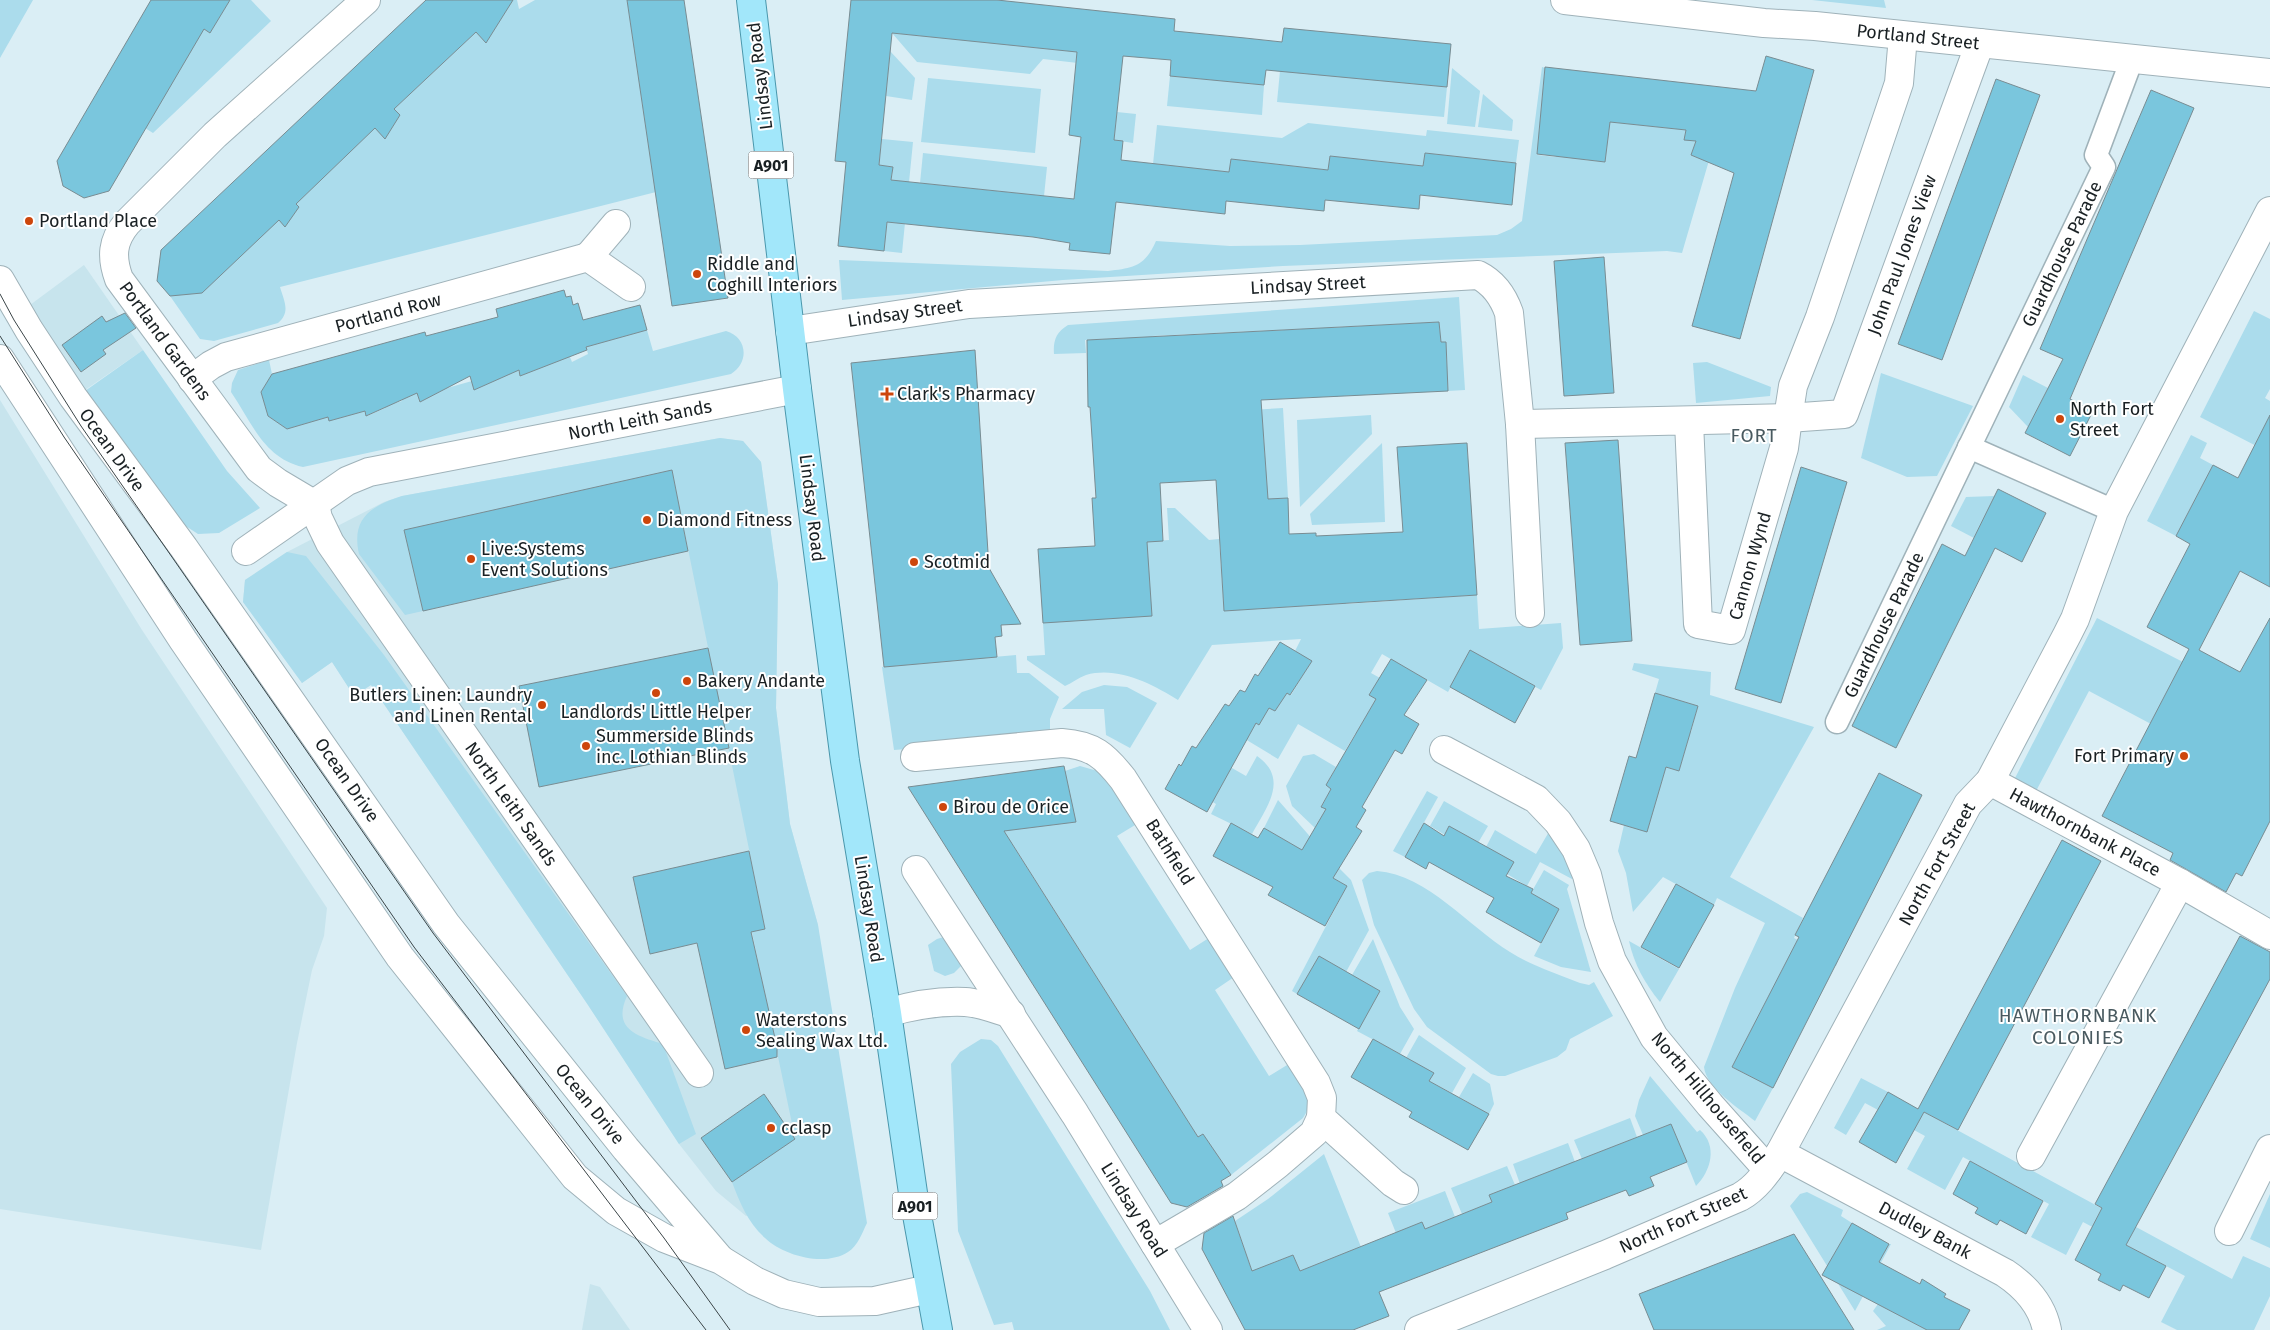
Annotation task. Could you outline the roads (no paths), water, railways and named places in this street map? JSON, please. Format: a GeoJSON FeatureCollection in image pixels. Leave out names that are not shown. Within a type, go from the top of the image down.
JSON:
{"type":"FeatureCollection","features":[{"type":"Feature","properties":{"kind":"main road","name":"Lindsay Road"},"geometry":{"type":"LineString","coordinates":[[751,0],[797,389],[845,761],[929,1289],[938,1330]]}},
{"type":"Feature","properties":{"kind":"street","name":"Portland Gardens"},"geometry":{"type":"LineString","coordinates":[[315,505],[278,483],[259,469],[119,279],[113,259],[116,239],[127,223],[215,135],[366,0]]}},
{"type":"Feature","properties":{"kind":"street","name":"Portland Street"},"geometry":{"type":"LineString","coordinates":[[1565,0],[1751,10],[1903,36],[2270,73]]}},
{"type":"Feature","properties":{"kind":"street"},"geometry":{"type":"LineString","coordinates":[[1788,418],[1793,386],[1820,317],[1899,83],[1903,36]]}},
{"type":"Feature","properties":{"kind":"street","name":"John Paul Jones View"},"geometry":{"type":"LineString","coordinates":[[1520,424],[1689,422],[1844,414],[1980,43]]}},
{"type":"Feature","properties":{"kind":"street","name":"Guardhouse Parade"},"geometry":{"type":"LineString","coordinates":[[1837,722],[2104,167],[2096,155],[2132,59]]}},
{"type":"Feature","properties":{"kind":"street","name":"North Fort Street"},"geometry":{"type":"LineString","coordinates":[[1419,1330],[1605,1255],[1740,1196],[1756,1186],[1774,1161],[1968,804],[1990,780],[2075,619],[2114,511],[2270,211]]}},
{"type":"Feature","properties":{"kind":"street"},"geometry":{"type":"LineString","coordinates":[[616,224],[588,257],[631,287]]}},
{"type":"Feature","properties":{"kind":"street","name":"Portland Row"},"geometry":{"type":"LineString","coordinates":[[192,379],[226,357],[588,257]]}},
{"type":"Feature","properties":{"kind":"street","name":"Lindsay Street"},"geometry":{"type":"LineString","coordinates":[[790,331],[970,304],[1478,275],[1488,280],[1496,289],[1504,299],[1509,313],[1520,424],[1530,613]]}},
{"type":"Feature","properties":{"kind":"street","name":"Ocean Drive"},"geometry":{"type":"LineString","coordinates":[[0,280],[29,330],[73,397],[184,548],[446,924],[626,1149],[721,1260]]}},
{"type":"Feature","properties":{"kind":"street","name":"Ocean Drive"},"geometry":{"type":"LineString","coordinates":[[0,360],[188,648],[400,957],[569,1169],[616,1211],[664,1238],[721,1260],[755,1281],[784,1294],[819,1302],[874,1301],[929,1289]]}},
{"type":"Feature","properties":{"kind":"street","name":"North Leith Sands"},"geometry":{"type":"LineString","coordinates":[[246,551],[347,481],[369,472],[797,389]]}},
{"type":"Feature","properties":{"kind":"street","name":"Cannon Wynd"},"geometry":{"type":"LineString","coordinates":[[1689,422],[1698,624],[1731,630],[1784,448],[1788,418]]}},
{"type":"Feature","properties":{"kind":"street"},"geometry":{"type":"LineString","coordinates":[[1969,447],[2114,511]]}},
{"type":"Feature","properties":{"kind":"street","name":"North Leith Sands"},"geometry":{"type":"LineString","coordinates":[[315,505],[322,529],[335,551],[699,1073]]}},
{"type":"Feature","properties":{"kind":"street","name":"Bathfield"},"geometry":{"type":"LineString","coordinates":[[915,758],[1062,743],[1076,744],[1093,750],[1108,759],[1124,779],[1316,1083],[1322,1098],[1321,1118]]}},
{"type":"Feature","properties":{"kind":"street","name":"North Hillhousefield"},"geometry":{"type":"LineString","coordinates":[[1444,750],[1536,799],[1558,822],[1576,849],[1588,876],[1599,923],[1612,961],[1654,1038],[1710,1105],[1774,1161]]}},
{"type":"Feature","properties":{"kind":"street","name":"Hawthornbank Place"},"geometry":{"type":"LineString","coordinates":[[1990,780],[2180,883],[2270,935]]}},
{"type":"Feature","properties":{"kind":"street","name":"Lindsay Road"},"geometry":{"type":"LineString","coordinates":[[916,870],[1011,1014],[1208,1330]]}},
{"type":"Feature","properties":{"kind":"street","name":"Hawthornbank Place"},"geometry":{"type":"LineString","coordinates":[[2031,1156],[2180,883]]}},
{"type":"Feature","properties":{"kind":"street"},"geometry":{"type":"LineString","coordinates":[[886,1014],[900,1009],[965,1002],[980,1004],[1011,1014]]}},
{"type":"Feature","properties":{"kind":"street"},"geometry":{"type":"LineString","coordinates":[[1155,1244],[1236,1196],[1314,1133],[1321,1118],[1393,1184],[1404,1190]]}},
{"type":"Feature","properties":{"kind":"street"},"geometry":{"type":"LineString","coordinates":[[2229,1230],[2270,1149]]}},
{"type":"Feature","properties":{"kind":"street","name":"Dudley Bank"},"geometry":{"type":"LineString","coordinates":[[1774,1161],[2005,1272],[2021,1284],[2033,1297],[2043,1316],[2047,1330]]}},
{"type":"Feature","properties":{"kind":"tram line"},"geometry":{"type":"LineString","coordinates":[[0,294],[14,320],[81,426],[433,933],[664,1238],[730,1330]]}},
{"type":"Feature","properties":{"kind":"tram line"},"geometry":{"type":"LineString","coordinates":[[0,336],[64,437],[414,947],[706,1330]]}},
{"type":"Feature","properties":{"kind":"place","name":"Portland Place"},"geometry":{"type":"Point","coordinates":[29,221]}},
{"type":"Feature","properties":{"kind":"place","name":"Riddle and Coghill Interiors"},"geometry":{"type":"Point","coordinates":[697,274]}},
{"type":"Feature","properties":{"kind":"place","name":"Clark's Pharmacy"},"geometry":{"type":"Point","coordinates":[887,394]}},
{"type":"Feature","properties":{"kind":"place","name":"North Fort Street"},"geometry":{"type":"Point","coordinates":[2060,419]}},
{"type":"Feature","properties":{"kind":"place","name":"Diamond Fitness"},"geometry":{"type":"Point","coordinates":[647,520]}},
{"type":"Feature","properties":{"kind":"place","name":"Live:Systems Event Solutions"},"geometry":{"type":"Point","coordinates":[471,559]}},
{"type":"Feature","properties":{"kind":"place","name":"Scotmid"},"geometry":{"type":"Point","coordinates":[914,562]}},
{"type":"Feature","properties":{"kind":"place","name":"Bakery Andante"},"geometry":{"type":"Point","coordinates":[687,681]}},
{"type":"Feature","properties":{"kind":"place","name":"Landlords' Little Helper"},"geometry":{"type":"Point","coordinates":[656,693]}},
{"type":"Feature","properties":{"kind":"place","name":"Butlers Linen: Laundry and Linen Rental"},"geometry":{"type":"Point","coordinates":[542,705]}},
{"type":"Feature","properties":{"kind":"place","name":"Summerside Blinds inc. Lothian Blinds"},"geometry":{"type":"Point","coordinates":[586,746]}},
{"type":"Feature","properties":{"kind":"place","name":"Fort Primary"},"geometry":{"type":"Point","coordinates":[2184,756]}},
{"type":"Feature","properties":{"kind":"place","name":"Birou de Orice"},"geometry":{"type":"Point","coordinates":[943,807]}},
{"type":"Feature","properties":{"kind":"place","name":"Waterstons Sealing Wax Ltd."},"geometry":{"type":"Point","coordinates":[746,1030]}},
{"type":"Feature","properties":{"kind":"place","name":"cclasp"},"geometry":{"type":"Point","coordinates":[771,1128]}},
{"type":"Feature","properties":{"kind":"district","name":"FORT"},"geometry":{"type":"Point","coordinates":[1754,435]}},
{"type":"Feature","properties":{"kind":"district","name":"HAWTHORNBANK COLONIES"},"geometry":{"type":"Point","coordinates":[2078,1026]}}]}
